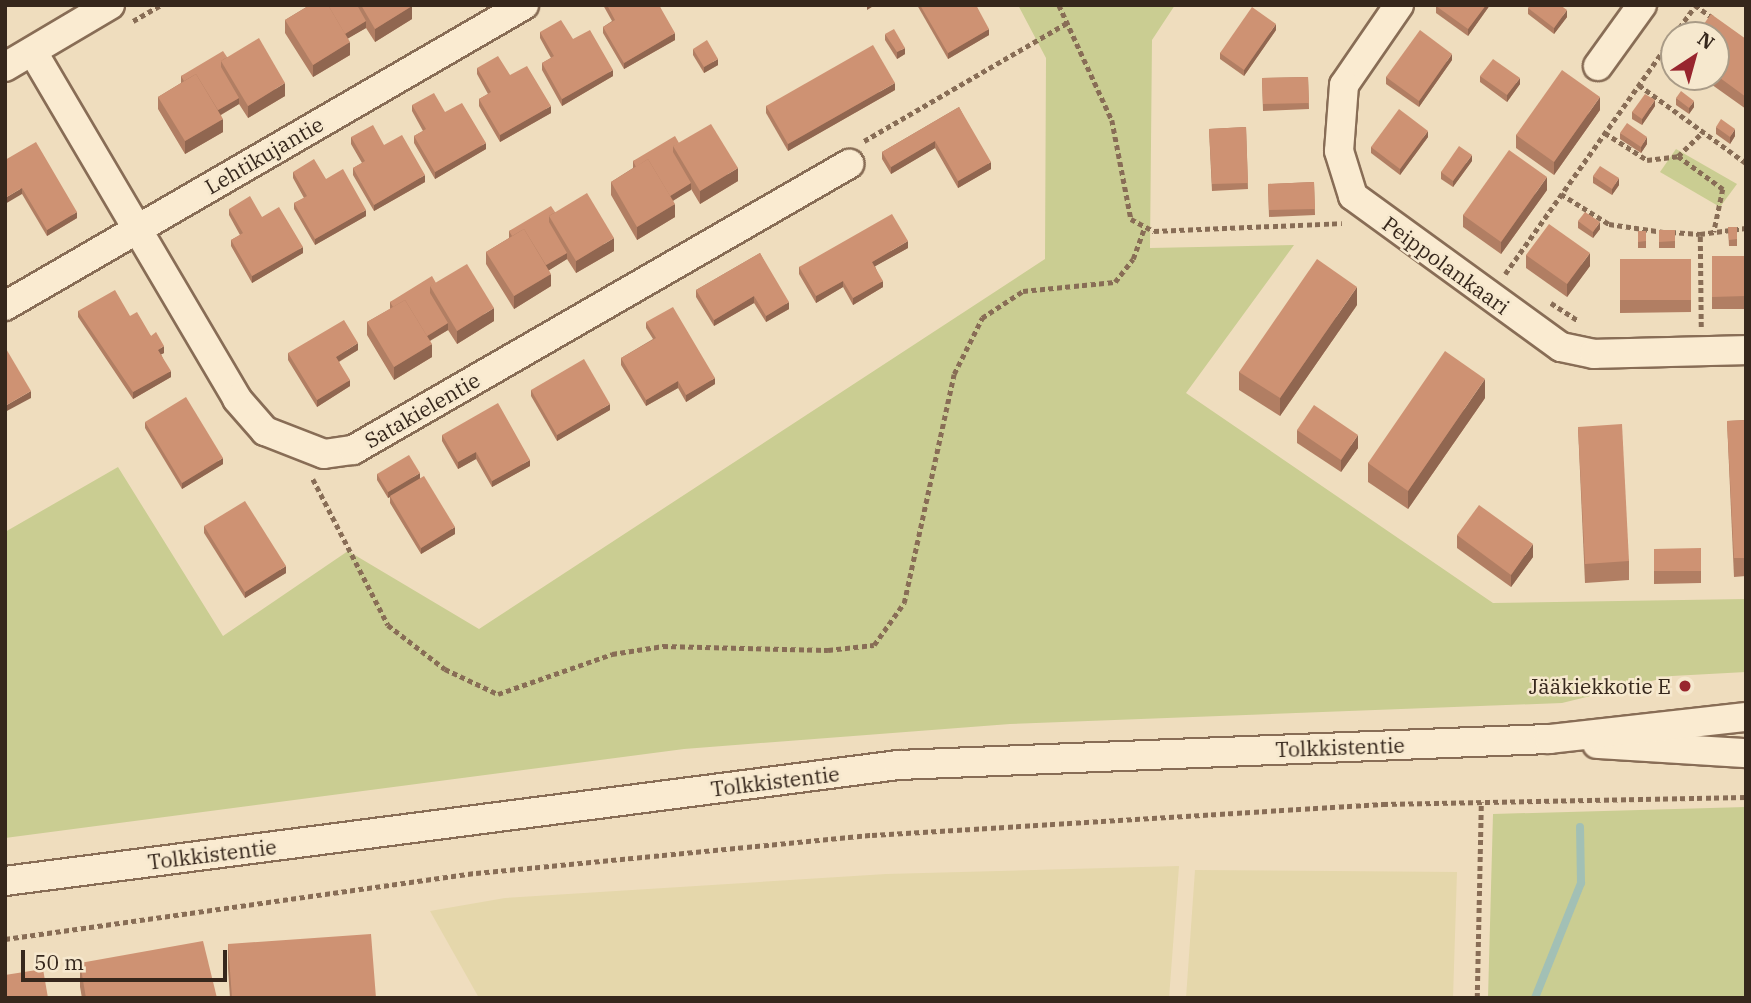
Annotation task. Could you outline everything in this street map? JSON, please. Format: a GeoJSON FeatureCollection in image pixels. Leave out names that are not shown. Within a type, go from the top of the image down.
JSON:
{"type":"FeatureCollection","features":[{"type":"Feature","properties":{"kind":"street"},"geometry":{"type":"LineString","coordinates":[[5,67],[110,5]]}},
{"type":"Feature","properties":{"kind":"street","name":"Lehtikujantie"},"geometry":{"type":"LineString","coordinates":[[5,306],[524,5]]}},
{"type":"Feature","properties":{"kind":"street","name":"Peippolankaari"},"geometry":{"type":"LineString","coordinates":[[1399,5],[1351,71],[1340,103],[1343,174],[1353,196],[1561,347],[1594,354],[1746,350]]}},
{"type":"Feature","properties":{"kind":"street"},"geometry":{"type":"LineString","coordinates":[[1598,66],[1642,5]]}},
{"type":"Feature","properties":{"kind":"street","name":"Satakielentie"},"geometry":{"type":"LineString","coordinates":[[33,52],[237,399],[265,430],[292,447],[324,454],[354,450],[849,164]]}},
{"type":"Feature","properties":{"kind":"street","name":"Tolkkistentie"},"geometry":{"type":"LineString","coordinates":[[5,881],[898,765],[1549,739],[1746,717]]}},
{"type":"Feature","properties":{"kind":"street","name":"Tolkkistentie"},"geometry":{"type":"LineString","coordinates":[[1549,739],[1746,753]]}},
{"type":"Feature","properties":{"kind":"path"},"geometry":{"type":"LineString","coordinates":[[1059,5],[1112,120],[1125,209],[1144,228],[1337,225],[1372,211]]}},
{"type":"Feature","properties":{"kind":"path"},"geometry":{"type":"LineString","coordinates":[[1684,21],[1695,5],[1718,21]]}},
{"type":"Feature","properties":{"kind":"path"},"geometry":{"type":"LineString","coordinates":[[849,164],[856,146],[1067,23]]}},
{"type":"Feature","properties":{"kind":"path"},"geometry":{"type":"LineString","coordinates":[[1512,278],[1505,274],[1660,55]]}},
{"type":"Feature","properties":{"kind":"path"},"geometry":{"type":"LineString","coordinates":[[1639,85],[1746,163]]}},
{"type":"Feature","properties":{"kind":"path"},"geometry":{"type":"LineString","coordinates":[[1678,156],[1703,132]]}},
{"type":"Feature","properties":{"kind":"path"},"geometry":{"type":"LineString","coordinates":[[1605,133],[1631,155],[1678,156],[1723,189],[1714,232]]}},
{"type":"Feature","properties":{"kind":"path"},"geometry":{"type":"LineString","coordinates":[[1561,194],[1630,230],[1700,234],[1746,228]]}},
{"type":"Feature","properties":{"kind":"path"},"geometry":{"type":"LineString","coordinates":[[292,447],[388,625],[445,669],[498,694],[612,654],[663,646],[828,650],[874,645],[904,603],[954,374],[982,318],[1023,291],[1115,282],[1133,259],[1144,228]]}},
{"type":"Feature","properties":{"kind":"path"},"geometry":{"type":"LineString","coordinates":[[1700,234],[1701,351]]}},
{"type":"Feature","properties":{"kind":"path"},"geometry":{"type":"LineString","coordinates":[[1540,295],[1589,324]]}},
{"type":"Feature","properties":{"kind":"path"},"geometry":{"type":"LineString","coordinates":[[1688,322],[1712,322]]}},
{"type":"Feature","properties":{"kind":"path"},"geometry":{"type":"LineString","coordinates":[[5,939],[451,877],[672,853],[1062,822],[1481,802],[1746,797]]}},
{"type":"Feature","properties":{"kind":"path"},"geometry":{"type":"LineString","coordinates":[[1477,998],[1481,802]]}},
{"type":"Feature","properties":{"kind":"shaded area"},"geometry":{"type":"Polygon","coordinates":[[[1179,866],[1169,998],[479,998],[430,911],[505,898],[886,874],[1179,866]]]}},
{"type":"Feature","properties":{"kind":"shaded area"},"geometry":{"type":"Polygon","coordinates":[[[1195,870],[1457,872],[1453,998],[1186,998],[1195,870]]]}},
{"type":"Feature","properties":{"kind":"green space"},"geometry":{"type":"Polygon","coordinates":[[[1018,5],[1175,5],[1152,40],[1150,248],[1294,245],[1186,393],[1493,603],[1746,599],[1746,672],[1672,676],[1562,703],[1010,724],[684,749],[5,838],[5,532],[118,467],[223,636],[348,551],[479,629],[1045,259],[1046,58],[1018,5]]]}},
{"type":"Feature","properties":{"kind":"green space"},"geometry":{"type":"Polygon","coordinates":[[[1676,149],[1737,184],[1720,207],[1660,172],[1676,149]]]}},
{"type":"Feature","properties":{"kind":"green space"},"geometry":{"type":"Polygon","coordinates":[[[1746,807],[1746,998],[1488,998],[1493,814],[1746,807]]]}},
{"type":"Feature","properties":{"kind":"building"},"geometry":{"type":"Polygon","coordinates":[[[310,5],[328,5],[350,42],[313,65],[285,20],[310,5]]]}},
{"type":"Feature","properties":{"kind":"building"},"geometry":{"type":"Polygon","coordinates":[[[328,5],[357,5],[366,21],[345,34],[328,5]]]}},
{"type":"Feature","properties":{"kind":"building"},"geometry":{"type":"Polygon","coordinates":[[[361,5],[412,5],[412,6],[375,29],[361,5]]]}},
{"type":"Feature","properties":{"kind":"building"},"geometry":{"type":"Polygon","coordinates":[[[607,5],[659,5],[675,33],[624,63],[603,27],[615,20],[607,5]]]}},
{"type":"Feature","properties":{"kind":"building"},"geometry":{"type":"Polygon","coordinates":[[[920,5],[976,5],[989,29],[948,53],[920,5]]]}},
{"type":"Feature","properties":{"kind":"building"},"geometry":{"type":"Polygon","coordinates":[[[1436,5],[1486,5],[1468,29],[1436,5]]]}},
{"type":"Feature","properties":{"kind":"building"},"geometry":{"type":"Polygon","coordinates":[[[1530,5],[1560,5],[1567,10],[1554,28],[1528,8],[1530,5]]]}},
{"type":"Feature","properties":{"kind":"building"},"geometry":{"type":"Polygon","coordinates":[[[1252,7],[1276,24],[1244,70],[1220,53],[1252,7]]]}},
{"type":"Feature","properties":{"kind":"building"},"geometry":{"type":"Polygon","coordinates":[[[1711,14],[1721,21],[1706,21],[1711,14]]]}},
{"type":"Feature","properties":{"kind":"building"},"geometry":{"type":"Polygon","coordinates":[[[561,20],[573,39],[590,30],[613,70],[562,99],[542,63],[554,56],[540,32],[561,20]]]}},
{"type":"Feature","properties":{"kind":"building"},"geometry":{"type":"Polygon","coordinates":[[[1730,28],[1746,39],[1746,97],[1730,85],[1730,28]]]}},
{"type":"Feature","properties":{"kind":"building"},"geometry":{"type":"Polygon","coordinates":[[[894,29],[905,48],[897,52],[885,34],[894,29]]]}},
{"type":"Feature","properties":{"kind":"building"},"geometry":{"type":"Polygon","coordinates":[[[1420,30],[1452,54],[1419,101],[1386,77],[1420,30]]]}},
{"type":"Feature","properties":{"kind":"building"},"geometry":{"type":"Polygon","coordinates":[[[259,38],[285,83],[248,106],[221,61],[259,38]]]}},
{"type":"Feature","properties":{"kind":"building"},"geometry":{"type":"Polygon","coordinates":[[[707,40],[718,59],[704,67],[693,49],[707,40]]]}},
{"type":"Feature","properties":{"kind":"building"},"geometry":{"type":"Polygon","coordinates":[[[873,45],[895,83],[788,144],[766,106],[873,45]]]}},
{"type":"Feature","properties":{"kind":"building"},"geometry":{"type":"Polygon","coordinates":[[[223,51],[227,57],[221,61],[221,67],[239,98],[218,110],[196,74],[184,81],[181,76],[223,51]]]}},
{"type":"Feature","properties":{"kind":"building"},"geometry":{"type":"Polygon","coordinates":[[[498,56],[510,75],[527,66],[551,106],[500,135],[479,99],[491,92],[477,68],[498,56]]]}},
{"type":"Feature","properties":{"kind":"building"},"geometry":{"type":"Polygon","coordinates":[[[1493,59],[1520,78],[1507,95],[1480,76],[1493,59]]]}},
{"type":"Feature","properties":{"kind":"building"},"geometry":{"type":"Polygon","coordinates":[[[1562,70],[1600,97],[1554,162],[1516,135],[1562,70]]]}},
{"type":"Feature","properties":{"kind":"building"},"geometry":{"type":"Polygon","coordinates":[[[196,74],[223,119],[185,141],[158,97],[196,74]]]}},
{"type":"Feature","properties":{"kind":"building"},"geometry":{"type":"Polygon","coordinates":[[[1308,77],[1309,103],[1263,104],[1262,78],[1308,77]]]}},
{"type":"Feature","properties":{"kind":"building"},"geometry":{"type":"Polygon","coordinates":[[[1681,91],[1694,101],[1689,108],[1676,98],[1681,91]]]}},
{"type":"Feature","properties":{"kind":"building"},"geometry":{"type":"Polygon","coordinates":[[[434,93],[445,112],[462,103],[486,143],[435,172],[414,136],[426,129],[412,105],[434,93]]]}},
{"type":"Feature","properties":{"kind":"building"},"geometry":{"type":"Polygon","coordinates":[[[1645,94],[1655,100],[1642,119],[1632,112],[1645,94]]]}},
{"type":"Feature","properties":{"kind":"building"},"geometry":{"type":"Polygon","coordinates":[[[959,107],[991,162],[958,181],[935,141],[891,167],[882,152],[959,107]]]}},
{"type":"Feature","properties":{"kind":"building"},"geometry":{"type":"Polygon","coordinates":[[[1399,109],[1428,131],[1400,169],[1371,147],[1399,109]]]}},
{"type":"Feature","properties":{"kind":"building"},"geometry":{"type":"Polygon","coordinates":[[[1721,119],[1735,129],[1730,137],[1716,127],[1721,119]]]}},
{"type":"Feature","properties":{"kind":"building"},"geometry":{"type":"Polygon","coordinates":[[[1627,123],[1647,137],[1641,147],[1620,133],[1627,123]]]}},
{"type":"Feature","properties":{"kind":"building"},"geometry":{"type":"Polygon","coordinates":[[[711,124],[738,168],[700,191],[673,146],[711,124]]]}},
{"type":"Feature","properties":{"kind":"building"},"geometry":{"type":"Polygon","coordinates":[[[373,125],[384,145],[402,135],[425,175],[374,205],[353,168],[365,161],[351,137],[373,125]]]}},
{"type":"Feature","properties":{"kind":"building"},"geometry":{"type":"Polygon","coordinates":[[[1246,127],[1248,183],[1212,184],[1209,129],[1246,127]]]}},
{"type":"Feature","properties":{"kind":"building"},"geometry":{"type":"Polygon","coordinates":[[[675,136],[679,143],[673,146],[673,152],[691,183],[670,196],[648,159],[636,167],[633,161],[675,136]]]}},
{"type":"Feature","properties":{"kind":"building"},"geometry":{"type":"Polygon","coordinates":[[[36,142],[77,212],[47,230],[22,188],[5,198],[5,160],[36,142]]]}},
{"type":"Feature","properties":{"kind":"building"},"geometry":{"type":"Polygon","coordinates":[[[1459,146],[1472,155],[1453,181],[1441,172],[1459,146]]]}},
{"type":"Feature","properties":{"kind":"building"},"geometry":{"type":"Polygon","coordinates":[[[1509,150],[1547,177],[1501,242],[1463,215],[1509,150]]]}},
{"type":"Feature","properties":{"kind":"building"},"geometry":{"type":"Polygon","coordinates":[[[314,159],[326,179],[343,169],[366,210],[315,239],[294,203],[307,196],[293,172],[314,159]]]}},
{"type":"Feature","properties":{"kind":"building"},"geometry":{"type":"Polygon","coordinates":[[[648,159],[675,204],[637,227],[611,182],[648,159]]]}},
{"type":"Feature","properties":{"kind":"building"},"geometry":{"type":"Polygon","coordinates":[[[1600,166],[1619,178],[1612,189],[1593,176],[1600,166]]]}},
{"type":"Feature","properties":{"kind":"building"},"geometry":{"type":"Polygon","coordinates":[[[1314,182],[1315,209],[1269,210],[1268,184],[1314,182]]]}},
{"type":"Feature","properties":{"kind":"building"},"geometry":{"type":"Polygon","coordinates":[[[587,193],[614,238],[576,261],[549,216],[587,193]]]}},
{"type":"Feature","properties":{"kind":"building"},"geometry":{"type":"Polygon","coordinates":[[[250,196],[262,217],[279,207],[303,247],[252,276],[231,240],[243,233],[229,209],[250,196]]]}},
{"type":"Feature","properties":{"kind":"building"},"geometry":{"type":"Polygon","coordinates":[[[551,206],[555,212],[549,216],[549,222],[567,253],[546,265],[524,229],[512,236],[509,231],[551,206]]]}},
{"type":"Feature","properties":{"kind":"building"},"geometry":{"type":"Polygon","coordinates":[[[1585,212],[1600,222],[1593,232],[1578,221],[1585,212]]]}},
{"type":"Feature","properties":{"kind":"building"},"geometry":{"type":"Polygon","coordinates":[[[892,214],[908,241],[872,262],[883,281],[853,298],[843,281],[816,296],[799,267],[892,214]]]}},
{"type":"Feature","properties":{"kind":"building"},"geometry":{"type":"Polygon","coordinates":[[[1549,224],[1590,253],[1567,284],[1526,255],[1549,224]]]}},
{"type":"Feature","properties":{"kind":"building"},"geometry":{"type":"Polygon","coordinates":[[[1728,227],[1737,227],[1737,239],[1729,240],[1728,227]]]}},
{"type":"Feature","properties":{"kind":"building"},"geometry":{"type":"Polygon","coordinates":[[[524,229],[551,274],[514,296],[486,252],[524,229]]]}},
{"type":"Feature","properties":{"kind":"building"},"geometry":{"type":"Polygon","coordinates":[[[1659,230],[1675,230],[1675,241],[1659,242],[1659,230]]]}},
{"type":"Feature","properties":{"kind":"building"},"geometry":{"type":"Polygon","coordinates":[[[1638,231],[1646,231],[1646,241],[1638,242],[1638,231]]]}},
{"type":"Feature","properties":{"kind":"building"},"geometry":{"type":"Polygon","coordinates":[[[760,253],[789,302],[766,316],[754,296],[714,320],[696,290],[760,253]]]}},
{"type":"Feature","properties":{"kind":"building"},"geometry":{"type":"Polygon","coordinates":[[[1712,256],[1746,256],[1746,296],[1712,297],[1712,256]]]}},
{"type":"Feature","properties":{"kind":"building"},"geometry":{"type":"Polygon","coordinates":[[[1317,259],[1357,287],[1280,398],[1239,372],[1317,259]]]}},
{"type":"Feature","properties":{"kind":"building"},"geometry":{"type":"Polygon","coordinates":[[[1620,259],[1691,259],[1691,300],[1620,300],[1620,259]]]}},
{"type":"Feature","properties":{"kind":"building"},"geometry":{"type":"Polygon","coordinates":[[[467,264],[494,308],[457,331],[430,286],[467,264]]]}},
{"type":"Feature","properties":{"kind":"building"},"geometry":{"type":"Polygon","coordinates":[[[432,276],[436,283],[430,286],[430,293],[448,323],[427,336],[405,300],[393,307],[390,302],[432,276]]]}},
{"type":"Feature","properties":{"kind":"building"},"geometry":{"type":"Polygon","coordinates":[[[115,290],[130,316],[137,312],[151,336],[156,332],[164,346],[158,350],[171,371],[133,392],[78,311],[115,290]]]}},
{"type":"Feature","properties":{"kind":"building"},"geometry":{"type":"Polygon","coordinates":[[[405,300],[432,344],[394,367],[367,322],[405,300]]]}},
{"type":"Feature","properties":{"kind":"building"},"geometry":{"type":"Polygon","coordinates":[[[673,307],[715,378],[686,395],[678,381],[646,400],[621,358],[656,338],[646,322],[673,307]]]}},
{"type":"Feature","properties":{"kind":"building"},"geometry":{"type":"Polygon","coordinates":[[[344,320],[358,343],[336,357],[350,380],[317,400],[288,353],[344,320]]]}},
{"type":"Feature","properties":{"kind":"building"},"geometry":{"type":"Polygon","coordinates":[[[5,347],[31,391],[5,406],[5,347]]]}},
{"type":"Feature","properties":{"kind":"building"},"geometry":{"type":"Polygon","coordinates":[[[1445,351],[1485,379],[1408,491],[1368,463],[1445,351]]]}},
{"type":"Feature","properties":{"kind":"building"},"geometry":{"type":"Polygon","coordinates":[[[584,359],[610,404],[557,435],[531,390],[584,359]]]}},
{"type":"Feature","properties":{"kind":"building"},"geometry":{"type":"Polygon","coordinates":[[[186,397],[223,458],[182,483],[145,422],[186,397]]]}},
{"type":"Feature","properties":{"kind":"building"},"geometry":{"type":"Polygon","coordinates":[[[498,403],[530,460],[492,481],[476,452],[458,462],[442,435],[498,403]]]}},
{"type":"Feature","properties":{"kind":"building"},"geometry":{"type":"Polygon","coordinates":[[[1314,405],[1358,435],[1341,460],[1297,430],[1314,405]]]}},
{"type":"Feature","properties":{"kind":"building"},"geometry":{"type":"Polygon","coordinates":[[[1746,420],[1746,558],[1734,558],[1727,421],[1746,420]]]}},
{"type":"Feature","properties":{"kind":"building"},"geometry":{"type":"Polygon","coordinates":[[[1622,424],[1629,561],[1585,564],[1578,427],[1622,424]]]}},
{"type":"Feature","properties":{"kind":"building"},"geometry":{"type":"Polygon","coordinates":[[[409,455],[420,473],[388,492],[377,474],[409,455]]]}},
{"type":"Feature","properties":{"kind":"building"},"geometry":{"type":"Polygon","coordinates":[[[424,476],[455,527],[421,548],[390,496],[424,476]]]}},
{"type":"Feature","properties":{"kind":"building"},"geometry":{"type":"Polygon","coordinates":[[[245,501],[286,566],[245,592],[204,526],[245,501]]]}},
{"type":"Feature","properties":{"kind":"building"},"geometry":{"type":"Polygon","coordinates":[[[1479,505],[1533,544],[1511,575],[1457,535],[1479,505]]]}},
{"type":"Feature","properties":{"kind":"building"},"geometry":{"type":"Polygon","coordinates":[[[1701,548],[1701,571],[1654,571],[1654,549],[1701,548]]]}},
{"type":"Feature","properties":{"kind":"building"},"geometry":{"type":"Polygon","coordinates":[[[371,934],[376,998],[232,998],[228,944],[371,934]]]}},
{"type":"Feature","properties":{"kind":"building"},"geometry":{"type":"Polygon","coordinates":[[[203,941],[217,998],[86,998],[80,963],[203,941]]]}},
{"type":"Feature","properties":{"kind":"building"},"geometry":{"type":"Polygon","coordinates":[[[43,969],[48,998],[5,998],[5,975],[43,969]]]}},
{"type":"Feature","properties":{"kind":"waterway"},"geometry":{"type":"LineString","coordinates":[[1535,998],[1581,883],[1580,827]]}},
{"type":"Feature","properties":{"kind":"place","name":"Jääkiekkotie E"},"geometry":{"type":"Point","coordinates":[1685,686]}}]}
